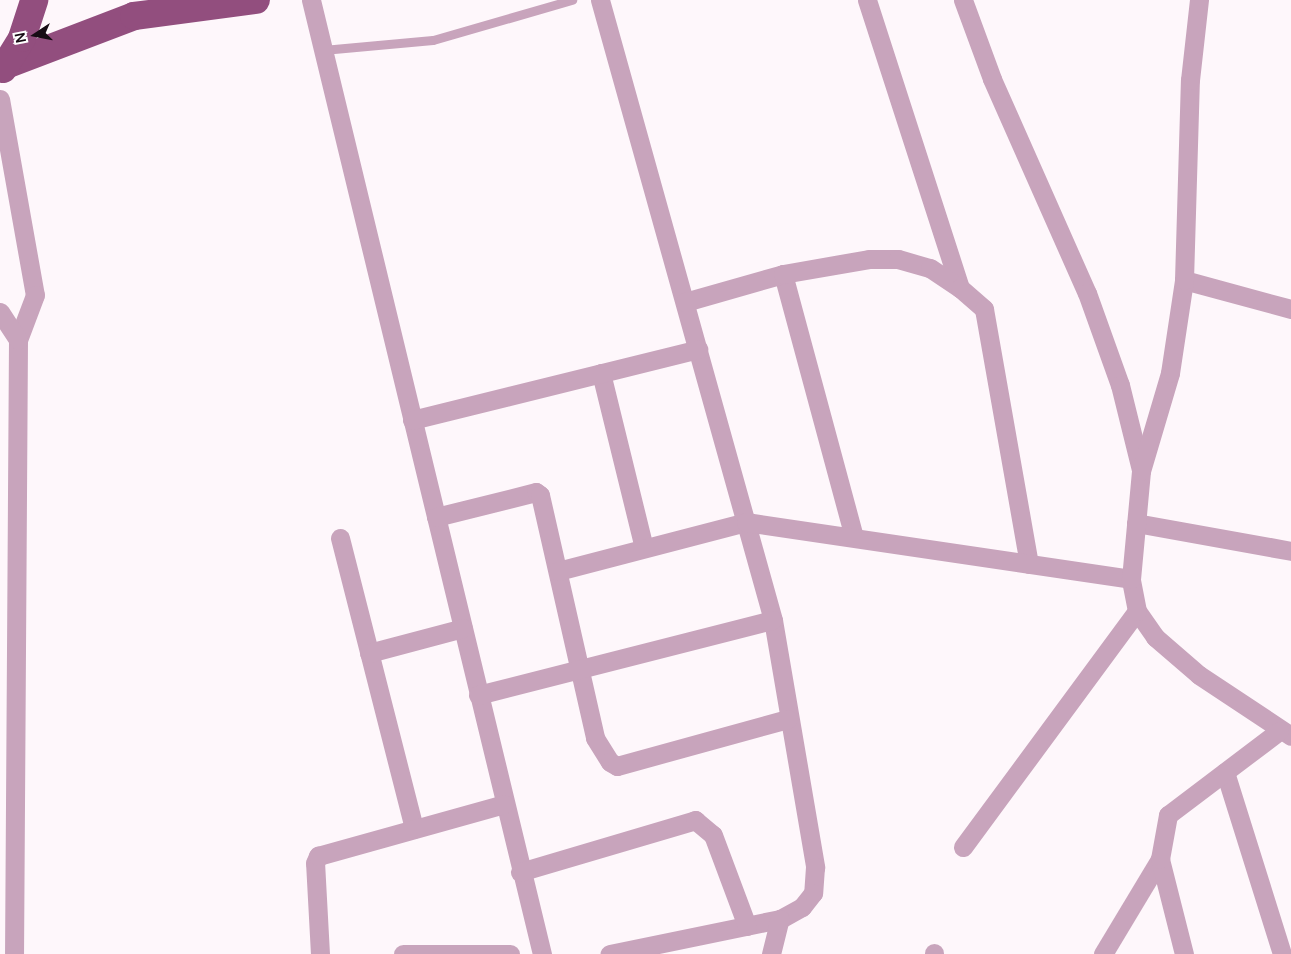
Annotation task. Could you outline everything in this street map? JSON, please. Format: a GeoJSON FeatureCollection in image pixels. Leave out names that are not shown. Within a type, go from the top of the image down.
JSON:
{"type":"FeatureCollection","features":[{"type":"Feature","properties":{"kind":"highway"},"geometry":{"type":"LineString","coordinates":[[3,68],[22,38],[34,0]]}},
{"type":"Feature","properties":{"kind":"highway"},"geometry":{"type":"LineString","coordinates":[[3,68],[134,16],[256,0]]}},
{"type":"Feature","properties":{"kind":"street"},"geometry":{"type":"LineString","coordinates":[[311,0],[520,872],[542,954]]}},
{"type":"Feature","properties":{"kind":"street"},"geometry":{"type":"LineString","coordinates":[[600,0],[772,620],[815,867],[813,893],[802,907],[780,919],[649,951],[610,954]]}},
{"type":"Feature","properties":{"kind":"street"},"geometry":{"type":"LineString","coordinates":[[866,0],[960,288]]}},
{"type":"Feature","properties":{"kind":"street"},"geometry":{"type":"LineString","coordinates":[[963,0],[992,79],[1087,293],[1120,385],[1141,471]]}},
{"type":"Feature","properties":{"kind":"street"},"geometry":{"type":"LineString","coordinates":[[1103,954],[1160,860],[1168,815],[1225,772],[1285,734],[1199,675],[1155,637],[1136,611],[1131,579],[1141,471],[1170,373],[1184,280],[1190,80],[1199,0]]}},
{"type":"Feature","properties":{"kind":"street"},"geometry":{"type":"LineString","coordinates":[[0,98],[35,295],[18,340],[9,452],[7,926],[14,954]]}},
{"type":"Feature","properties":{"kind":"street"},"geometry":{"type":"LineString","coordinates":[[685,302],[784,274],[870,259],[898,259],[930,268],[960,288],[984,309],[1029,564]]}},
{"type":"Feature","properties":{"kind":"street"},"geometry":{"type":"LineString","coordinates":[[784,274],[854,538]]}},
{"type":"Feature","properties":{"kind":"street"},"geometry":{"type":"LineString","coordinates":[[1184,280],[1291,309]]}},
{"type":"Feature","properties":{"kind":"street"},"geometry":{"type":"LineString","coordinates":[[0,312],[18,340]]}},
{"type":"Feature","properties":{"kind":"street"},"geometry":{"type":"LineString","coordinates":[[412,420],[698,348]]}},
{"type":"Feature","properties":{"kind":"street"},"geometry":{"type":"LineString","coordinates":[[601,373],[644,548]]}},
{"type":"Feature","properties":{"kind":"street"},"geometry":{"type":"LineString","coordinates":[[436,517],[536,492],[544,504],[579,669],[596,738],[617,766],[788,719]]}},
{"type":"Feature","properties":{"kind":"street"},"geometry":{"type":"LineString","coordinates":[[558,571],[746,522],[1131,579]]}},
{"type":"Feature","properties":{"kind":"street"},"geometry":{"type":"LineString","coordinates":[[1136,523],[1291,551]]}},
{"type":"Feature","properties":{"kind":"street"},"geometry":{"type":"LineString","coordinates":[[340,538],[414,829]]}},
{"type":"Feature","properties":{"kind":"street"},"geometry":{"type":"LineString","coordinates":[[963,847],[1136,611]]}},
{"type":"Feature","properties":{"kind":"street"},"geometry":{"type":"LineString","coordinates":[[478,695],[772,620]]}},
{"type":"Feature","properties":{"kind":"street"},"geometry":{"type":"LineString","coordinates":[[369,653],[463,628]]}},
{"type":"Feature","properties":{"kind":"street"},"geometry":{"type":"LineString","coordinates":[[1225,772],[1282,954]]}},
{"type":"Feature","properties":{"kind":"street"},"geometry":{"type":"LineString","coordinates":[[320,954],[315,863],[318,856],[504,804]]}},
{"type":"Feature","properties":{"kind":"street"},"geometry":{"type":"LineString","coordinates":[[520,872],[695,820],[713,835],[747,926]]}},
{"type":"Feature","properties":{"kind":"street"},"geometry":{"type":"LineString","coordinates":[[1160,860],[1184,954]]}},
{"type":"Feature","properties":{"kind":"street"},"geometry":{"type":"LineString","coordinates":[[771,954],[780,919]]}},
{"type":"Feature","properties":{"kind":"street"},"geometry":{"type":"LineString","coordinates":[[403,954],[507,954]]}},
{"type":"Feature","properties":{"kind":"lane"},"geometry":{"type":"LineString","coordinates":[[323,50],[433,40],[572,0]]}}]}
